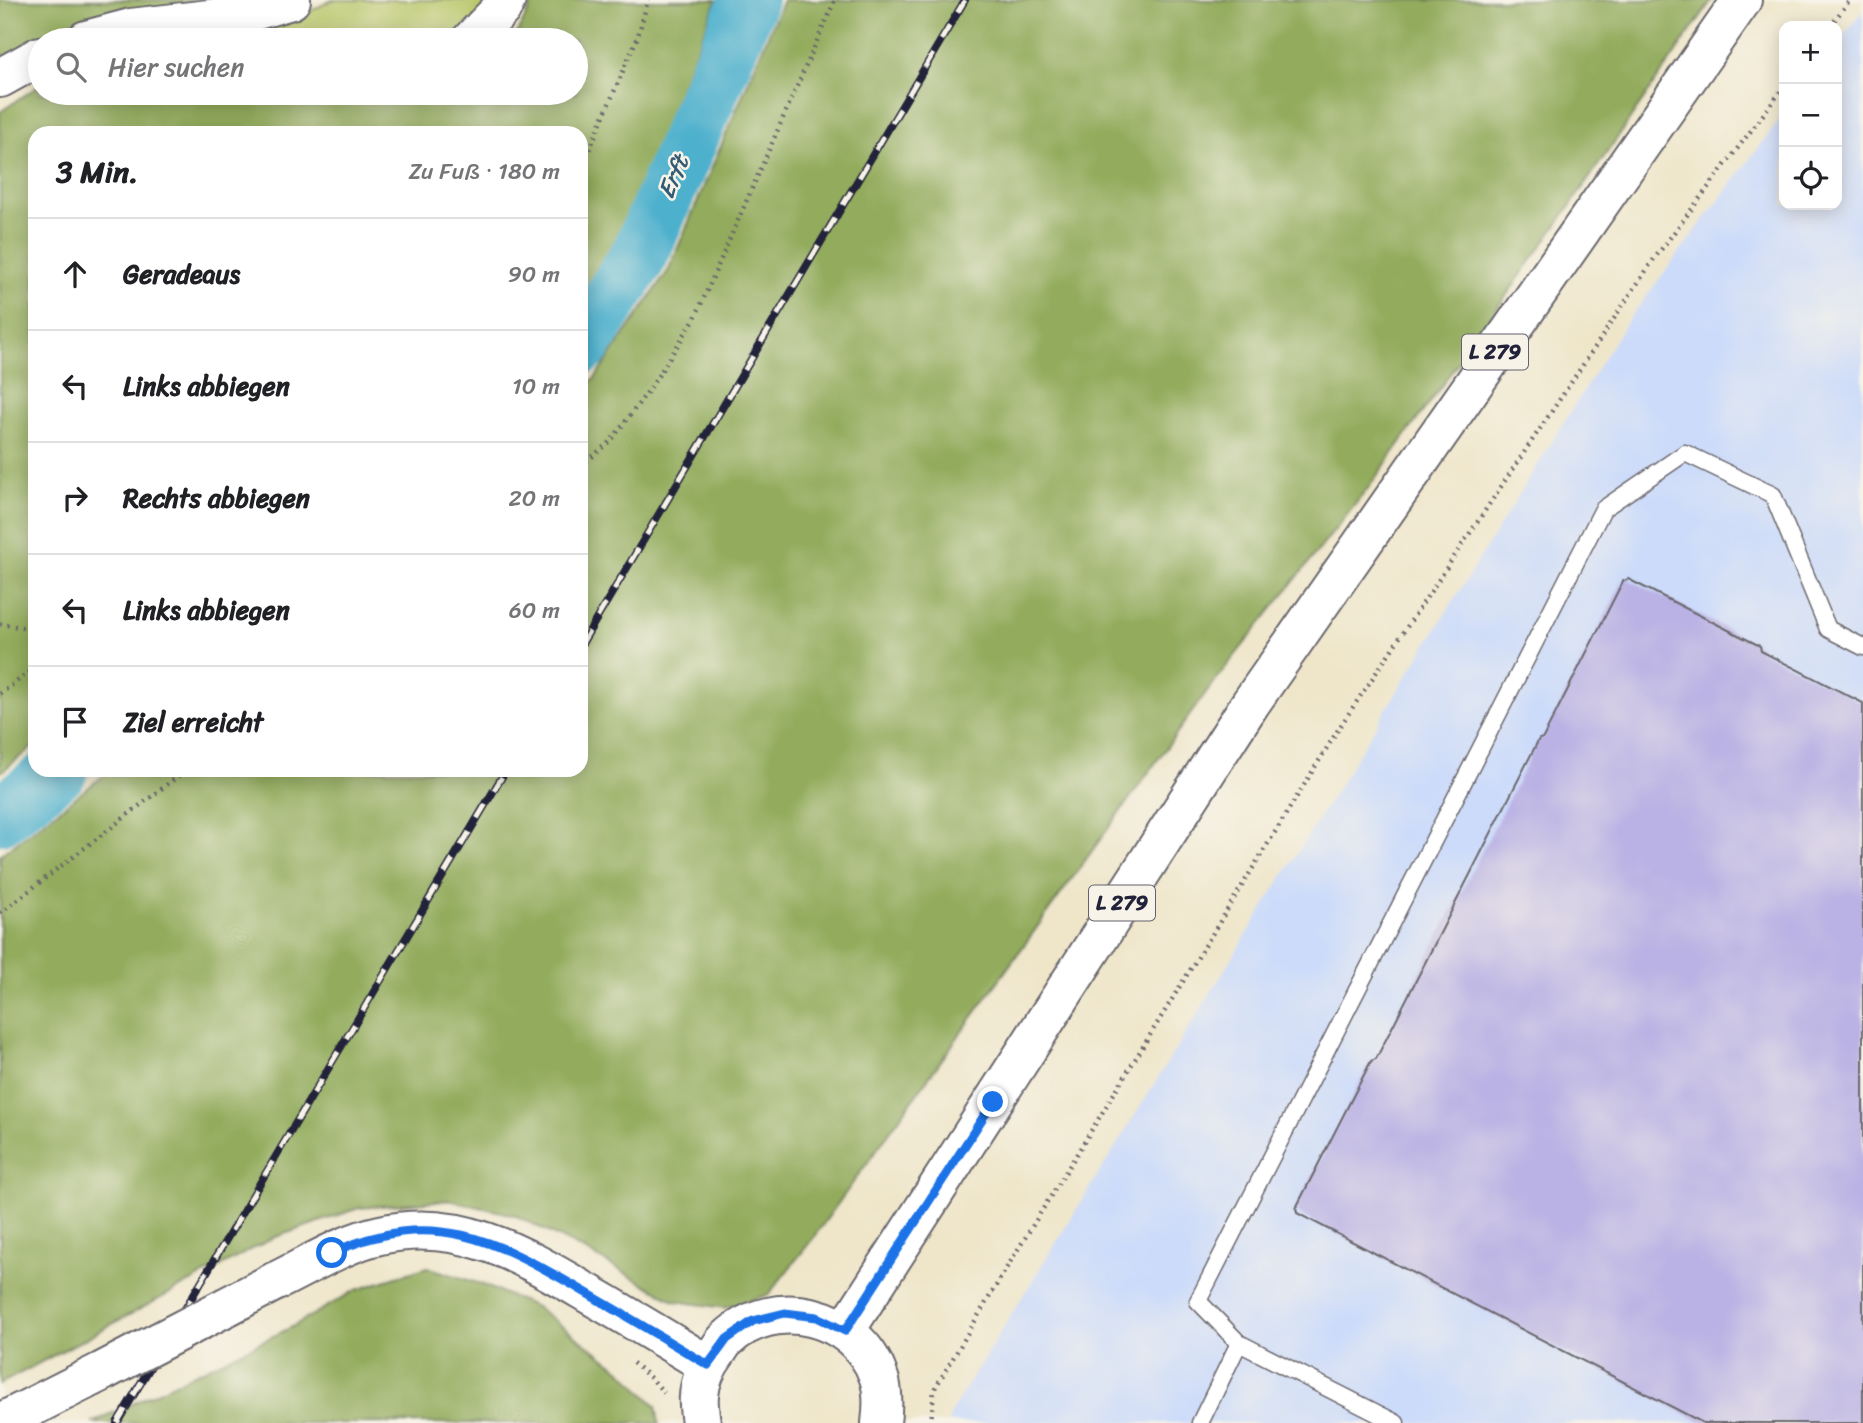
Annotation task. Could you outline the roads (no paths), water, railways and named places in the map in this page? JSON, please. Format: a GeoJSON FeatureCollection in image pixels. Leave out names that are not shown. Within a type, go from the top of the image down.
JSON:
{"type":"FeatureCollection","features":[{"type":"Feature","properties":{"kind":"main road"},"geometry":{"type":"LineString","coordinates":[[131,28],[236,16],[291,0]]}},
{"type":"Feature","properties":{"kind":"main road"},"geometry":{"type":"LineString","coordinates":[[483,28],[506,0]]}},
{"type":"Feature","properties":{"kind":"main road","name":"L 279"},"geometry":{"type":"LineString","coordinates":[[845,1331],[1250,704],[1742,0]]}},
{"type":"Feature","properties":{"kind":"main road"},"geometry":{"type":"LineString","coordinates":[[0,78],[28,63]]}},
{"type":"Feature","properties":{"kind":"main road"},"geometry":{"type":"LineString","coordinates":[[0,1423],[351,1244],[377,1236],[420,1230],[452,1232],[487,1241],[530,1261],[708,1365]]}},
{"type":"Feature","properties":{"kind":"main road"},"geometry":{"type":"LineString","coordinates":[[701,1423],[699,1396],[708,1365],[727,1339],[753,1321],[785,1313],[817,1317],[845,1331],[866,1351],[879,1376],[883,1403],[881,1423]]}},
{"type":"Feature","properties":{"kind":"lane"},"geometry":{"type":"LineString","coordinates":[[1396,1423],[1239,1343],[1198,1301],[1603,509],[1685,453],[1773,495],[1828,629],[1863,647]]}},
{"type":"Feature","properties":{"kind":"lane"},"geometry":{"type":"LineString","coordinates":[[1200,1423],[1239,1343]]}},
{"type":"Feature","properties":{"kind":"waterway","name":"Erft"},"geometry":{"type":"LineString","coordinates":[[588,335],[640,254],[749,0]]}},
{"type":"Feature","properties":{"kind":"waterway","name":"Erft"},"geometry":{"type":"LineString","coordinates":[[0,816],[50,777]]}},
{"type":"Feature","properties":{"kind":"railway"},"geometry":{"type":"LineString","coordinates":[[588,633],[965,0]]}},
{"type":"Feature","properties":{"kind":"railway"},"geometry":{"type":"LineString","coordinates":[[117,1423],[502,777]]}}]}
